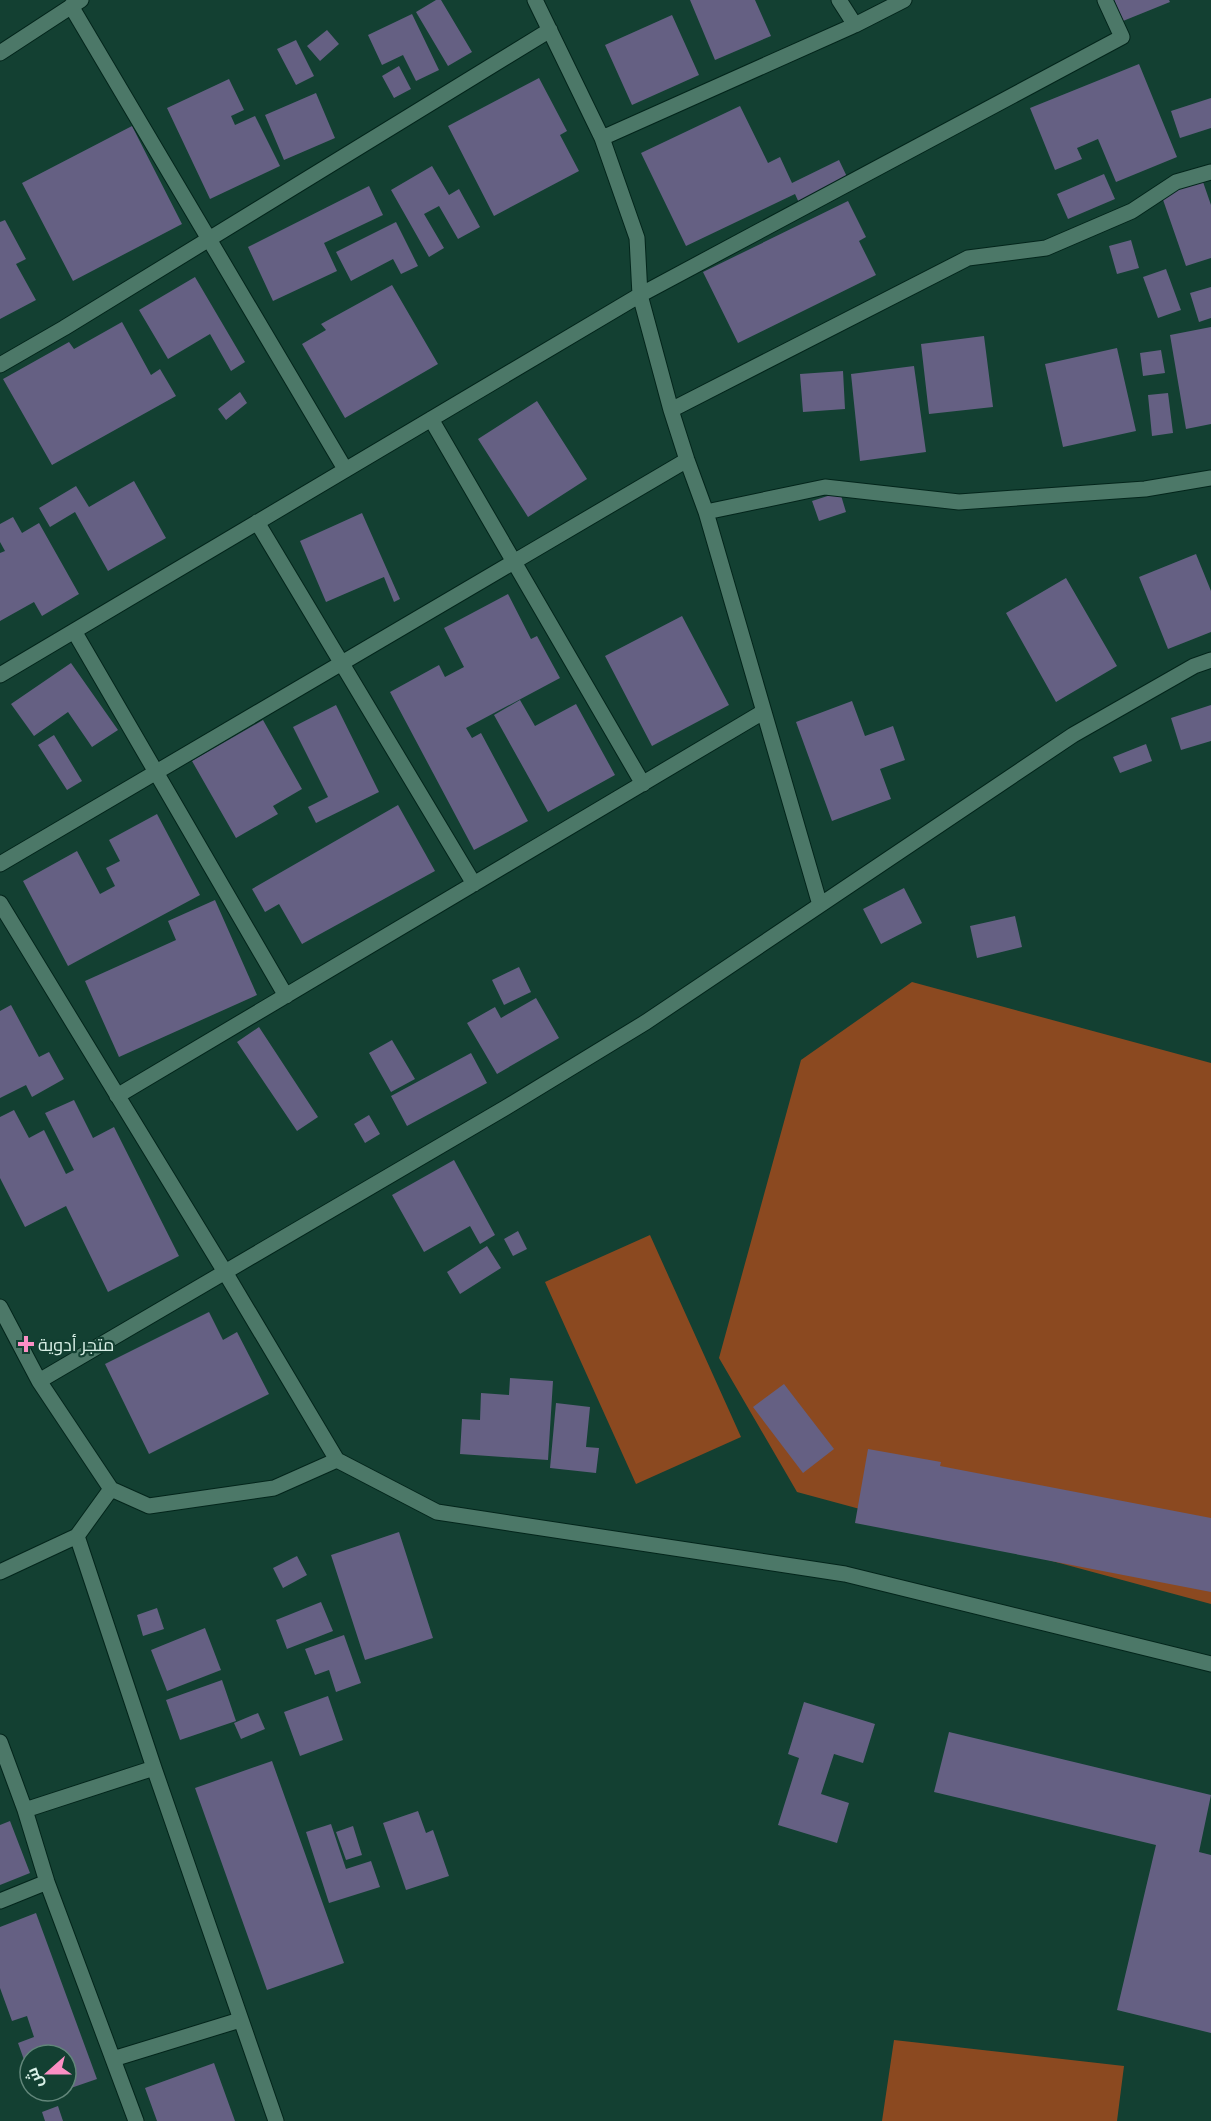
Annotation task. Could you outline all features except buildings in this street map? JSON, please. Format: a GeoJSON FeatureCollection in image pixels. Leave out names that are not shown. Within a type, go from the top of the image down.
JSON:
{"type":"FeatureCollection","features":[{"type":"Feature","properties":{"kind":"street"},"geometry":{"type":"LineString","coordinates":[[535,0],[602,138],[637,238],[640,295],[671,410],[706,512],[820,905]]}},
{"type":"Feature","properties":{"kind":"street"},"geometry":{"type":"LineString","coordinates":[[839,0],[855,25]]}},
{"type":"Feature","properties":{"kind":"street"},"geometry":{"type":"LineString","coordinates":[[602,138],[855,25],[904,0]]}},
{"type":"Feature","properties":{"kind":"street"},"geometry":{"type":"LineString","coordinates":[[0,675],[640,295],[1122,37],[1105,0]]}},
{"type":"Feature","properties":{"kind":"street"},"geometry":{"type":"LineString","coordinates":[[0,53],[76,3],[345,470]]}},
{"type":"Feature","properties":{"kind":"street"},"geometry":{"type":"LineString","coordinates":[[0,365],[550,30]]}},
{"type":"Feature","properties":{"kind":"street"},"geometry":{"type":"LineString","coordinates":[[671,410],[968,258],[1046,248],[1132,211],[1176,182],[1211,172]]}},
{"type":"Feature","properties":{"kind":"street"},"geometry":{"type":"LineString","coordinates":[[431,419],[643,784]]}},
{"type":"Feature","properties":{"kind":"street"},"geometry":{"type":"LineString","coordinates":[[0,864],[687,460]]}},
{"type":"Feature","properties":{"kind":"street"},"geometry":{"type":"LineString","coordinates":[[706,512],[825,487],[959,502],[1145,489],[1211,478]]}},
{"type":"Feature","properties":{"kind":"street"},"geometry":{"type":"LineString","coordinates":[[257,522],[474,884]]}},
{"type":"Feature","properties":{"kind":"street"},"geometry":{"type":"LineString","coordinates":[[74,631],[286,996]]}},
{"type":"Feature","properties":{"kind":"street"},"geometry":{"type":"LineString","coordinates":[[39,1381],[505,1108],[646,1022],[1073,735],[1194,666],[1211,660]]}},
{"type":"Feature","properties":{"kind":"street"},"geometry":{"type":"LineString","coordinates":[[117,1096],[764,712]]}},
{"type":"Feature","properties":{"kind":"street"},"geometry":{"type":"LineString","coordinates":[[0,903],[337,1460],[437,1512],[845,1574],[1211,1664]]}},
{"type":"Feature","properties":{"kind":"street"},"geometry":{"type":"LineString","coordinates":[[0,1307],[39,1381],[111,1489],[149,1506],[274,1488],[337,1460]]}},
{"type":"Feature","properties":{"kind":"street"},"geometry":{"type":"LineString","coordinates":[[0,1572],[77,1536],[111,1489]]}},
{"type":"Feature","properties":{"kind":"street"},"geometry":{"type":"LineString","coordinates":[[77,1536],[154,1768],[276,2121]]}},
{"type":"Feature","properties":{"kind":"street"},"geometry":{"type":"LineString","coordinates":[[0,1742],[25,1810],[47,1882],[136,2121]]}},
{"type":"Feature","properties":{"kind":"street"},"geometry":{"type":"LineString","coordinates":[[25,1810],[154,1768]]}},
{"type":"Feature","properties":{"kind":"street"},"geometry":{"type":"LineString","coordinates":[[0,1901],[47,1882]]}},
{"type":"Feature","properties":{"kind":"street"},"geometry":{"type":"LineString","coordinates":[[113,2059],[240,2020]]}},
{"type":"Feature","properties":{"kind":"shaded area"},"geometry":{"type":"Polygon","coordinates":[[[912,982],[1211,1063],[1211,1604],[797,1492],[719,1358],[801,1060],[912,982]]]}},
{"type":"Feature","properties":{"kind":"shaded area"},"geometry":{"type":"Polygon","coordinates":[[[650,1235],[741,1437],[636,1484],[545,1282],[650,1235]]]}},
{"type":"Feature","properties":{"kind":"shaded area"},"geometry":{"type":"Polygon","coordinates":[[[894,2040],[1124,2066],[1117,2121],[882,2121],[894,2040]]]}},
{"type":"Feature","properties":{"kind":"place","name":"متجر أدوية"},"geometry":{"type":"Point","coordinates":[26,1344]}}]}
